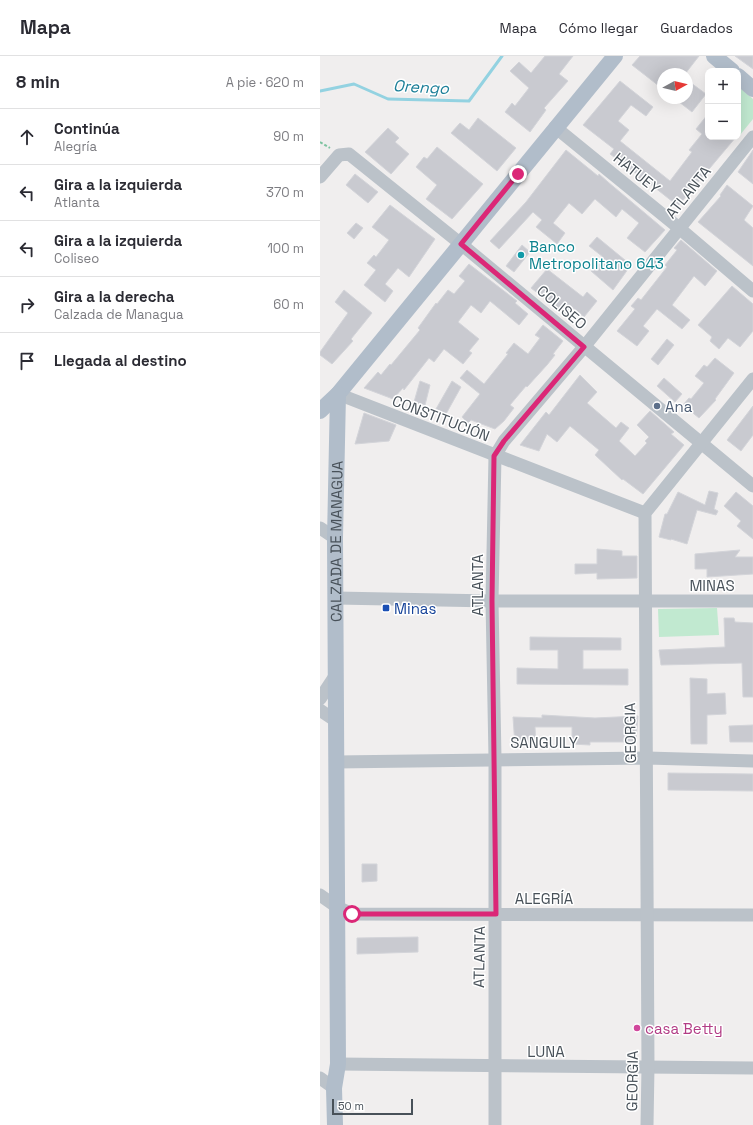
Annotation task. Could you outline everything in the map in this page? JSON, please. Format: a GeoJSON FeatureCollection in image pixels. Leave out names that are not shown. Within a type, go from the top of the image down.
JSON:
{"type":"FeatureCollection","features":[{"type":"Feature","properties":{"kind":"main road"},"geometry":{"type":"LineString","coordinates":[[320,411],[338,394],[555,127],[615,56]]}},
{"type":"Feature","properties":{"kind":"main road"},"geometry":{"type":"LineString","coordinates":[[714,56],[728,68]]}},
{"type":"Feature","properties":{"kind":"main road"},"geometry":{"type":"LineString","coordinates":[[741,79],[753,89]]}},
{"type":"Feature","properties":{"kind":"main road","name":"CALZADA DE MANAGUA"},"geometry":{"type":"LineString","coordinates":[[335,1125],[334,1088],[338,1064],[335,538],[338,394]]}},
{"type":"Feature","properties":{"kind":"street","name":"HATUEY"},"geometry":{"type":"LineString","coordinates":[[555,127],[679,228],[753,291]]}},
{"type":"Feature","properties":{"kind":"street","name":"ATLANTA"},"geometry":{"type":"LineString","coordinates":[[495,1125],[494,1066],[496,914],[492,601],[494,456],[504,441],[584,347],[753,137]]}},
{"type":"Feature","properties":{"kind":"street","name":"COLISEO"},"geometry":{"type":"LineString","coordinates":[[320,177],[339,155],[348,154],[461,244],[753,486]]}},
{"type":"Feature","properties":{"kind":"street"},"geometry":{"type":"LineString","coordinates":[[645,513],[753,379]]}},
{"type":"Feature","properties":{"kind":"street","name":"CONSTITUCIÓN"},"geometry":{"type":"LineString","coordinates":[[338,394],[494,456],[645,513]]}},
{"type":"Feature","properties":{"kind":"street","name":"GEORGIA"},"geometry":{"type":"LineString","coordinates":[[645,513],[644,602],[647,758],[647,1125]]}},
{"type":"Feature","properties":{"kind":"street"},"geometry":{"type":"LineString","coordinates":[[320,528],[335,538]]}},
{"type":"Feature","properties":{"kind":"street","name":"MINAS"},"geometry":{"type":"LineString","coordinates":[[336,598],[492,601],[753,601]]}},
{"type":"Feature","properties":{"kind":"street"},"geometry":{"type":"LineString","coordinates":[[320,698],[336,676]]}},
{"type":"Feature","properties":{"kind":"street"},"geometry":{"type":"LineString","coordinates":[[320,710],[336,721]]}},
{"type":"Feature","properties":{"kind":"street","name":"SANGUILY"},"geometry":{"type":"LineString","coordinates":[[336,762],[495,758],[647,758],[753,761]]}},
{"type":"Feature","properties":{"kind":"street","name":"ALEGRÍA"},"geometry":{"type":"LineString","coordinates":[[320,895],[337,907],[352,914],[647,914],[753,916]]}},
{"type":"Feature","properties":{"kind":"street","name":"LUNA"},"geometry":{"type":"LineString","coordinates":[[338,1064],[753,1068]]}},
{"type":"Feature","properties":{"kind":"street"},"geometry":{"type":"LineString","coordinates":[[320,1078],[334,1088]]}},
{"type":"Feature","properties":{"kind":"green space"},"geometry":{"type":"Polygon","coordinates":[[[741,89],[753,99],[753,119],[741,134],[741,89]]]}},
{"type":"Feature","properties":{"kind":"green space"},"geometry":{"type":"Polygon","coordinates":[[[717,608],[719,635],[659,637],[658,609],[717,608]]]}},
{"type":"Feature","properties":{"kind":"building"},"geometry":{"type":"Polygon","coordinates":[[[545,56],[573,56],[559,74],[568,81],[544,108],[546,110],[530,132],[505,112],[512,103],[515,106],[529,88],[510,71],[519,62],[531,73],[545,56]]]}},
{"type":"Feature","properties":{"kind":"building"},"geometry":{"type":"Polygon","coordinates":[[[640,56],[699,56],[690,68],[657,68],[657,84],[632,65],[640,56]]]}},
{"type":"Feature","properties":{"kind":"building"},"geometry":{"type":"Polygon","coordinates":[[[735,56],[753,56],[753,69],[735,56]]]}},
{"type":"Feature","properties":{"kind":"building"},"geometry":{"type":"Polygon","coordinates":[[[620,81],[653,107],[646,116],[631,105],[618,121],[629,130],[620,141],[670,181],[692,152],[689,150],[702,134],[696,129],[705,118],[705,140],[733,140],[678,206],[649,183],[646,187],[637,180],[639,176],[610,154],[614,149],[583,125],[620,81]]]}},
{"type":"Feature","properties":{"kind":"building"},"geometry":{"type":"Polygon","coordinates":[[[693,84],[705,93],[705,95],[692,112],[682,104],[693,104],[693,84]]]}},
{"type":"Feature","properties":{"kind":"building"},"geometry":{"type":"Polygon","coordinates":[[[478,118],[516,148],[497,171],[451,133],[460,123],[469,130],[478,118]]]}},
{"type":"Feature","properties":{"kind":"building"},"geometry":{"type":"Polygon","coordinates":[[[388,128],[399,138],[395,142],[409,154],[391,174],[365,152],[388,128]]]}},
{"type":"Feature","properties":{"kind":"building"},"geometry":{"type":"Polygon","coordinates":[[[437,147],[483,184],[452,219],[426,199],[437,185],[416,167],[424,157],[427,159],[437,147]]]}},
{"type":"Feature","properties":{"kind":"building"},"geometry":{"type":"Polygon","coordinates":[[[566,150],[598,176],[599,174],[665,230],[645,252],[627,238],[639,223],[622,209],[616,217],[595,199],[582,214],[569,203],[553,223],[565,233],[557,244],[536,227],[542,220],[533,212],[499,249],[490,241],[526,202],[566,150]]]}},
{"type":"Feature","properties":{"kind":"building"},"geometry":{"type":"Polygon","coordinates":[[[753,150],[753,184],[738,172],[753,150]]]}},
{"type":"Feature","properties":{"kind":"building"},"geometry":{"type":"Polygon","coordinates":[[[355,174],[378,192],[368,203],[346,185],[355,174]]]}},
{"type":"Feature","properties":{"kind":"building"},"geometry":{"type":"Polygon","coordinates":[[[727,185],[753,206],[744,220],[753,228],[753,266],[698,222],[721,196],[720,195],[727,185]]]}},
{"type":"Feature","properties":{"kind":"building"},"geometry":{"type":"Polygon","coordinates":[[[390,205],[435,239],[409,277],[398,268],[385,284],[393,291],[385,302],[364,285],[376,270],[367,263],[374,255],[376,257],[389,240],[372,227],[390,205]]]}},
{"type":"Feature","properties":{"kind":"building"},"geometry":{"type":"Polygon","coordinates":[[[356,223],[363,228],[354,239],[347,233],[356,223]]]}},
{"type":"Feature","properties":{"kind":"building"},"geometry":{"type":"Polygon","coordinates":[[[597,237],[631,265],[613,290],[591,271],[603,257],[589,246],[597,237]]]}},
{"type":"Feature","properties":{"kind":"building"},"geometry":{"type":"Polygon","coordinates":[[[681,240],[717,271],[705,286],[694,276],[672,305],[690,320],[682,329],[657,309],[643,326],[649,331],[637,346],[617,331],[635,309],[631,306],[638,298],[641,300],[667,267],[665,265],[677,250],[674,248],[681,240]]]}},
{"type":"Feature","properties":{"kind":"building"},"geometry":{"type":"Polygon","coordinates":[[[522,245],[530,252],[514,272],[506,266],[522,245]]]}},
{"type":"Feature","properties":{"kind":"building"},"geometry":{"type":"Polygon","coordinates":[[[469,264],[517,301],[515,303],[528,314],[519,325],[490,301],[481,313],[471,305],[458,322],[479,339],[469,351],[472,353],[463,364],[444,349],[434,362],[429,358],[404,390],[403,388],[393,399],[364,388],[378,372],[381,375],[390,364],[391,365],[420,330],[418,328],[436,303],[437,304],[448,290],[454,294],[465,281],[459,276],[469,264]]]}},
{"type":"Feature","properties":{"kind":"building"},"geometry":{"type":"Polygon","coordinates":[[[547,269],[583,297],[587,292],[597,301],[584,317],[572,307],[566,315],[531,288],[547,269]]]}},
{"type":"Feature","properties":{"kind":"building"},"geometry":{"type":"Polygon","coordinates":[[[732,286],[753,304],[753,331],[740,347],[728,338],[719,349],[710,341],[712,337],[698,325],[732,286]]]}},
{"type":"Feature","properties":{"kind":"building"},"geometry":{"type":"Polygon","coordinates":[[[344,290],[372,313],[351,339],[353,341],[332,364],[320,355],[320,352],[348,313],[335,302],[344,290]]]}},
{"type":"Feature","properties":{"kind":"building"},"geometry":{"type":"Polygon","coordinates":[[[543,325],[563,341],[553,354],[555,355],[510,405],[514,408],[504,421],[495,429],[471,420],[468,423],[462,417],[480,394],[460,378],[467,370],[484,384],[508,354],[506,353],[514,343],[528,354],[540,338],[535,335],[543,325]]]}},
{"type":"Feature","properties":{"kind":"building"},"geometry":{"type":"Polygon","coordinates":[[[667,339],[674,345],[658,365],[651,359],[667,339]]]}},
{"type":"Feature","properties":{"kind":"building"},"geometry":{"type":"Polygon","coordinates":[[[715,358],[734,373],[715,399],[716,400],[699,418],[683,405],[689,398],[691,399],[704,383],[695,376],[704,365],[707,367],[715,358]]]}},
{"type":"Feature","properties":{"kind":"building"},"geometry":{"type":"Polygon","coordinates":[[[580,375],[597,392],[587,403],[616,428],[621,422],[629,428],[619,441],[635,456],[647,443],[645,441],[649,437],[637,425],[650,411],[674,432],[671,434],[684,445],[643,494],[623,479],[622,480],[595,455],[599,450],[570,426],[557,442],[547,434],[539,451],[520,445],[546,412],[549,415],[580,375]]]}},
{"type":"Feature","properties":{"kind":"building"},"geometry":{"type":"Polygon","coordinates":[[[664,378],[682,394],[675,402],[657,386],[664,378]]]}},
{"type":"Feature","properties":{"kind":"building"},"geometry":{"type":"Polygon","coordinates":[[[420,381],[430,385],[425,405],[414,402],[420,381]]]}},
{"type":"Feature","properties":{"kind":"building"},"geometry":{"type":"Polygon","coordinates":[[[452,381],[461,387],[446,414],[436,409],[452,381]]]}},
{"type":"Feature","properties":{"kind":"building"},"geometry":{"type":"Polygon","coordinates":[[[753,406],[753,435],[741,451],[727,440],[753,406]]]}},
{"type":"Feature","properties":{"kind":"building"},"geometry":{"type":"Polygon","coordinates":[[[364,413],[396,425],[389,441],[355,444],[364,413]]]}},
{"type":"Feature","properties":{"kind":"building"},"geometry":{"type":"Polygon","coordinates":[[[709,491],[718,493],[714,509],[718,511],[716,515],[697,510],[687,544],[659,537],[665,514],[667,514],[678,492],[705,505],[709,491]]]}},
{"type":"Feature","properties":{"kind":"building"},"geometry":{"type":"Polygon","coordinates":[[[736,492],[753,506],[753,539],[737,526],[741,521],[724,506],[736,492]]]}},
{"type":"Feature","properties":{"kind":"building"},"geometry":{"type":"Polygon","coordinates":[[[597,549],[622,551],[622,556],[637,556],[637,578],[597,579],[597,573],[575,574],[575,564],[597,564],[597,549]]]}},
{"type":"Feature","properties":{"kind":"building"},"geometry":{"type":"Polygon","coordinates":[[[740,550],[735,557],[753,557],[753,574],[707,577],[707,569],[695,569],[695,554],[740,550]]]}},
{"type":"Feature","properties":{"kind":"building"},"geometry":{"type":"Polygon","coordinates":[[[724,618],[734,618],[735,622],[753,623],[753,697],[743,697],[742,663],[661,665],[659,650],[725,647],[724,618]]]}},
{"type":"Feature","properties":{"kind":"building"},"geometry":{"type":"Polygon","coordinates":[[[530,637],[621,638],[621,650],[583,650],[583,669],[628,669],[628,685],[517,684],[517,668],[558,669],[558,650],[530,650],[530,637]]]}},
{"type":"Feature","properties":{"kind":"building"},"geometry":{"type":"Polygon","coordinates":[[[690,678],[707,679],[707,694],[725,693],[726,714],[707,715],[707,744],[691,744],[690,678]]]}},
{"type":"Feature","properties":{"kind":"building"},"geometry":{"type":"Polygon","coordinates":[[[542,715],[595,718],[638,716],[636,742],[590,742],[590,745],[572,744],[572,727],[535,727],[536,746],[515,746],[513,717],[542,718],[542,715]]]}},
{"type":"Feature","properties":{"kind":"building"},"geometry":{"type":"Polygon","coordinates":[[[753,725],[753,742],[730,742],[729,726],[753,725]]]}},
{"type":"Feature","properties":{"kind":"building"},"geometry":{"type":"Polygon","coordinates":[[[668,773],[753,774],[753,791],[668,790],[668,773]]]}},
{"type":"Feature","properties":{"kind":"building"},"geometry":{"type":"Polygon","coordinates":[[[362,864],[377,864],[377,881],[362,882],[362,864]]]}},
{"type":"Feature","properties":{"kind":"building"},"geometry":{"type":"Polygon","coordinates":[[[418,937],[418,952],[357,954],[357,938],[418,937]]]}},
{"type":"Feature","properties":{"kind":"waterway","name":"Orengo"},"geometry":{"type":"LineString","coordinates":[[320,91],[354,84],[388,99],[469,101],[502,56]]}},
{"type":"Feature","properties":{"kind":"place","name":"Banco Metropolitano 643"},"geometry":{"type":"Point","coordinates":[521,255]}},
{"type":"Feature","properties":{"kind":"place","name":"Ana"},"geometry":{"type":"Point","coordinates":[657,406]}},
{"type":"Feature","properties":{"kind":"place","name":"Minas"},"geometry":{"type":"Point","coordinates":[386,608]}},
{"type":"Feature","properties":{"kind":"place","name":"casa Betty"},"geometry":{"type":"Point","coordinates":[637,1028]}},
{"type":"Feature","properties":{"kind":"route"},"geometry":{"type":"LineString","coordinates":[[352,914],[496,914],[492,601],[494,456],[504,441],[584,347],[461,244],[518,174]]}}]}
